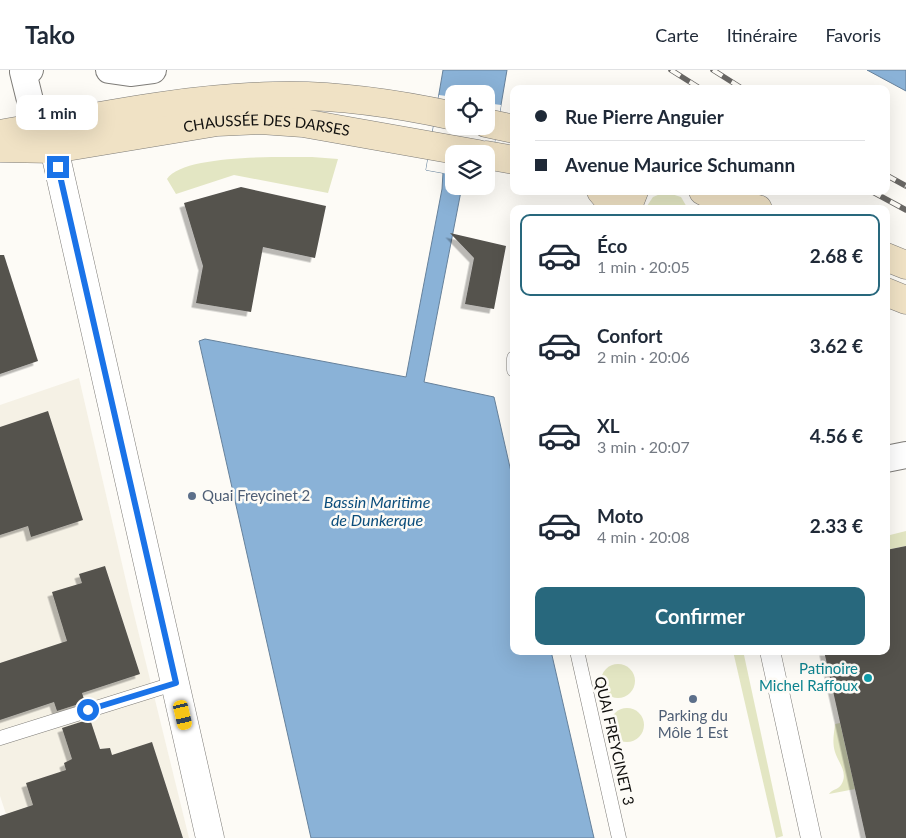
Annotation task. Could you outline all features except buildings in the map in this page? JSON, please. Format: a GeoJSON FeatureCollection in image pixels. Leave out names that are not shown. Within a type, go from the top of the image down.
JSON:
{"type":"FeatureCollection","features":[{"type":"Feature","properties":{"kind":"main road","name":"CHAUSSÉE DES DARSES"},"geometry":{"type":"LineString","coordinates":[[45,138],[189,102],[274,96],[350,98],[445,114]]}},
{"type":"Feature","properties":{"kind":"main road","name":"CHAUSSÉE DES DARSES"},"geometry":{"type":"LineString","coordinates":[[45,138],[247,120],[303,123],[445,148]]}},
{"type":"Feature","properties":{"kind":"main road"},"geometry":{"type":"LineString","coordinates":[[495,125],[510,128]]}},
{"type":"Feature","properties":{"kind":"main road"},"geometry":{"type":"LineString","coordinates":[[0,134],[45,138]]}},
{"type":"Feature","properties":{"kind":"main road"},"geometry":{"type":"LineString","coordinates":[[0,148],[45,138]]}},
{"type":"Feature","properties":{"kind":"main road"},"geometry":{"type":"LineString","coordinates":[[495,157],[510,159]]}},
{"type":"Feature","properties":{"kind":"main road"},"geometry":{"type":"LineString","coordinates":[[604,195],[612,205]]}},
{"type":"Feature","properties":{"kind":"main road"},"geometry":{"type":"LineString","coordinates":[[711,195],[720,200],[741,205]]}},
{"type":"Feature","properties":{"kind":"main road"},"geometry":{"type":"LineString","coordinates":[[890,259],[906,265]]}},
{"type":"Feature","properties":{"kind":"main road"},"geometry":{"type":"LineString","coordinates":[[890,294],[906,300]]}},
{"type":"Feature","properties":{"kind":"street"},"geometry":{"type":"LineString","coordinates":[[30,70],[23,72],[45,138],[176,683],[210,838]]}},
{"type":"Feature","properties":{"kind":"street"},"geometry":{"type":"LineString","coordinates":[[109,70],[130,73],[153,70]]}},
{"type":"Feature","properties":{"kind":"street"},"geometry":{"type":"LineString","coordinates":[[890,458],[906,455]]}},
{"type":"Feature","properties":{"kind":"street"},"geometry":{"type":"LineString","coordinates":[[771,655],[811,838]]}},
{"type":"Feature","properties":{"kind":"lane","name":"QUAI FREYCINET 3"},"geometry":{"type":"LineString","coordinates":[[578,655],[619,838]]}},
{"type":"Feature","properties":{"kind":"lane"},"geometry":{"type":"LineString","coordinates":[[0,738],[176,683]]}},
{"type":"Feature","properties":{"kind":"shaded area"},"geometry":{"type":"Polygon","coordinates":[[[79,378],[129,594],[189,838],[14,838],[0,796],[0,405],[79,378]]]}},
{"type":"Feature","properties":{"kind":"green space"},"geometry":{"type":"Polygon","coordinates":[[[258,157],[338,159],[328,193],[234,175],[176,194],[167,179],[177,171],[192,165],[212,161],[258,157]]]}},
{"type":"Feature","properties":{"kind":"green space"},"geometry":{"type":"Polygon","coordinates":[[[658,195],[675,195],[681,197],[686,205],[648,205],[653,197],[658,195]]]}},
{"type":"Feature","properties":{"kind":"green space"},"geometry":{"type":"Polygon","coordinates":[[[906,531],[906,546],[890,549],[890,535],[906,531]]]}},
{"type":"Feature","properties":{"kind":"green space"},"geometry":{"type":"Polygon","coordinates":[[[734,655],[744,655],[783,836],[776,838],[734,655]]]}},
{"type":"Feature","properties":{"kind":"green space"},"geometry":{"type":"Polygon","coordinates":[[[618,664],[630,669],[635,681],[630,693],[618,698],[606,693],[601,681],[606,669],[618,664]]]}},
{"type":"Feature","properties":{"kind":"green space"},"geometry":{"type":"Polygon","coordinates":[[[627,708],[639,713],[644,725],[639,737],[627,742],[615,737],[610,725],[615,713],[627,708]]]}},
{"type":"Feature","properties":{"kind":"green space"},"geometry":{"type":"Polygon","coordinates":[[[840,723],[855,789],[829,794],[840,787],[844,776],[834,745],[835,724],[840,723]]]}},
{"type":"Feature","properties":{"kind":"water","name":"Bassin Maritime de Dunkerque"},"geometry":{"type":"Polygon","coordinates":[[[443,70],[507,70],[494,145],[445,145],[445,195],[460,195],[424,382],[494,397],[510,467],[510,655],[552,655],[594,838],[311,838],[199,341],[205,339],[406,377],[442,189],[443,173],[426,170],[443,70]]]}},
{"type":"Feature","properties":{"kind":"water"},"geometry":{"type":"Polygon","coordinates":[[[867,70],[906,70],[906,91],[867,70]]]}},
{"type":"Feature","properties":{"kind":"pier"},"geometry":{"type":"Polygon","coordinates":[[[439,95],[445,96],[445,135],[495,135],[495,104],[501,105],[494,145],[445,145],[445,173],[426,170],[439,95]]]}},
{"type":"Feature","properties":{"kind":"railway"},"geometry":{"type":"LineString","coordinates":[[671,70],[695,85]]}},
{"type":"Feature","properties":{"kind":"railway"},"geometry":{"type":"LineString","coordinates":[[713,70],[737,85]]}},
{"type":"Feature","properties":{"kind":"railway"},"geometry":{"type":"LineString","coordinates":[[890,177],[906,186]]}},
{"type":"Feature","properties":{"kind":"railway"},"geometry":{"type":"LineString","coordinates":[[878,195],[906,210]]}},
{"type":"Feature","properties":{"kind":"place","name":"Quai Freycinet 2"},"geometry":{"type":"Point","coordinates":[192,496]}},
{"type":"Feature","properties":{"kind":"place","name":"Patinoire Michel Raffoux"},"geometry":{"type":"Point","coordinates":[868,678]}},
{"type":"Feature","properties":{"kind":"place","name":"Parking du Môle 1 Est"},"geometry":{"type":"Point","coordinates":[693,699]}},
{"type":"Feature","properties":{"kind":"route"},"geometry":{"type":"LineString","coordinates":[[58,167],[73,225],[136,512],[176,683],[88,710]]}}]}
